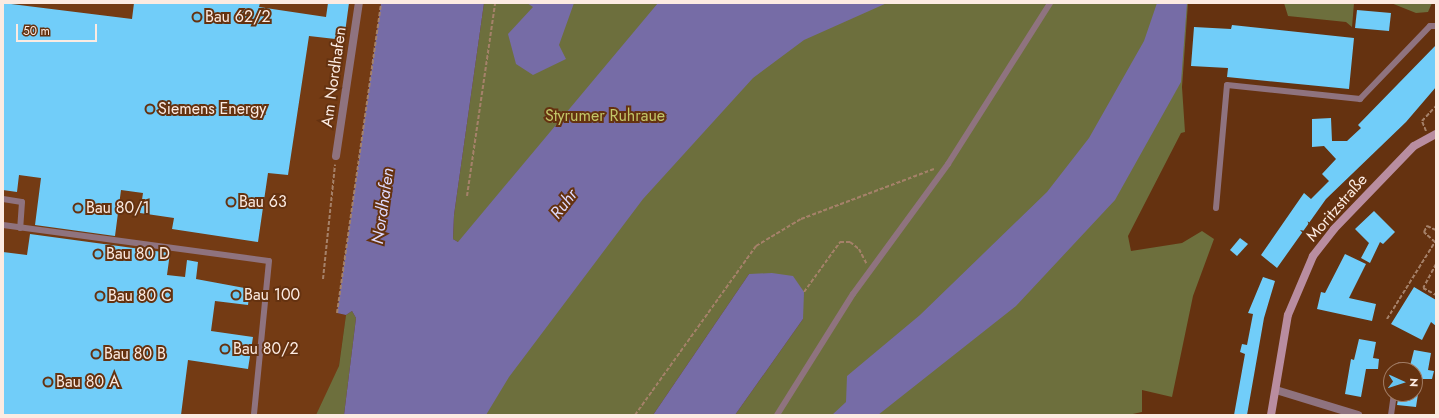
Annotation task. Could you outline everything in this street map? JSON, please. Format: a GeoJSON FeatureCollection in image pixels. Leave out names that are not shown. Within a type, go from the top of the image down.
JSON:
{"type":"FeatureCollection","features":[{"type":"Feature","properties":{"kind":"main road","name":"Moritzstraße"},"geometry":{"type":"LineString","coordinates":[[1271,415],[1288,315],[1313,256],[1375,186],[1414,146],[1432,136]]}},
{"type":"Feature","properties":{"kind":"street","name":"Am Nordhafen"},"geometry":{"type":"LineString","coordinates":[[336,156],[359,3]]}},
{"type":"Feature","properties":{"kind":"street"},"geometry":{"type":"LineString","coordinates":[[1276,390],[1358,415]]}},
{"type":"Feature","properties":{"kind":"lane"},"geometry":{"type":"LineString","coordinates":[[778,415],[870,270],[948,164],[1050,3]]}},
{"type":"Feature","properties":{"kind":"lane"},"geometry":{"type":"LineString","coordinates":[[1216,208],[1227,85],[1360,99],[1430,26],[1436,26]]}},
{"type":"Feature","properties":{"kind":"lane"},"geometry":{"type":"LineString","coordinates":[[3,199],[22,202],[20,228]]}},
{"type":"Feature","properties":{"kind":"lane"},"geometry":{"type":"LineString","coordinates":[[3,225],[269,261],[254,415]]}},
{"type":"Feature","properties":{"kind":"lane"},"geometry":{"type":"LineString","coordinates":[[1391,415],[1393,402]]}},
{"type":"Feature","properties":{"kind":"path"},"geometry":{"type":"LineString","coordinates":[[336,313],[381,3]]}},
{"type":"Feature","properties":{"kind":"path"},"geometry":{"type":"LineString","coordinates":[[467,196],[495,3]]}},
{"type":"Feature","properties":{"kind":"path"},"geometry":{"type":"LineString","coordinates":[[1432,136],[1422,121],[1436,106]]}},
{"type":"Feature","properties":{"kind":"path"},"geometry":{"type":"LineString","coordinates":[[322,279],[336,156]]}},
{"type":"Feature","properties":{"kind":"path"},"geometry":{"type":"LineString","coordinates":[[635,415],[756,246],[802,219],[948,164]]}},
{"type":"Feature","properties":{"kind":"path"},"geometry":{"type":"LineString","coordinates":[[1388,319],[1435,242],[1424,232],[1427,226],[1436,230]]}},
{"type":"Feature","properties":{"kind":"path"},"geometry":{"type":"LineString","coordinates":[[804,292],[840,242],[850,242],[859,249],[870,270]]}},
{"type":"Feature","properties":{"kind":"path"},"geometry":{"type":"LineString","coordinates":[[1436,264],[1423,288],[1436,295]]}},
{"type":"Feature","properties":{"kind":"shaded area"},"geometry":{"type":"Polygon","coordinates":[[[3,3],[381,3],[337,313],[346,315],[332,415],[3,415],[3,3]]]}},
{"type":"Feature","properties":{"kind":"green space","name":"Styrumer Ruhraue"},"geometry":{"type":"Polygon","coordinates":[[[484,3],[1188,3],[1182,87],[1185,132],[1181,133],[1128,236],[1131,251],[1182,243],[1202,231],[1214,239],[1193,296],[1172,397],[1142,390],[1142,412],[1128,415],[735,415],[803,319],[749,274],[653,415],[396,415],[458,242],[453,239],[454,215],[484,3]]]}},
{"type":"Feature","properties":{"kind":"green space"},"geometry":{"type":"Polygon","coordinates":[[[1284,3],[1354,3],[1352,27],[1346,22],[1288,16],[1284,3]]]}},
{"type":"Feature","properties":{"kind":"green space"},"geometry":{"type":"Polygon","coordinates":[[[1391,3],[1432,3],[1428,12],[1416,13],[1391,3]]]}},
{"type":"Feature","properties":{"kind":"green space"},"geometry":{"type":"Polygon","coordinates":[[[352,311],[356,318],[344,415],[316,415],[339,366],[346,315],[352,311]]]}},
{"type":"Feature","properties":{"kind":"water"},"geometry":{"type":"Polygon","coordinates":[[[381,3],[484,3],[454,215],[453,239],[458,242],[658,3],[887,3],[804,40],[753,78],[643,199],[509,377],[486,415],[344,415],[356,318],[352,311],[346,315],[337,313],[381,3]]]}},
{"type":"Feature","properties":{"kind":"water"},"geometry":{"type":"Polygon","coordinates":[[[527,3],[574,3],[559,45],[566,59],[533,75],[516,64],[508,34],[533,7],[527,3]]]}},
{"type":"Feature","properties":{"kind":"water"},"geometry":{"type":"Polygon","coordinates":[[[1157,3],[1187,3],[1181,82],[1115,200],[1016,306],[878,415],[832,415],[846,402],[847,376],[920,315],[1047,192],[1089,138],[1144,41],[1157,3]]]}},
{"type":"Feature","properties":{"kind":"water"},"geometry":{"type":"Polygon","coordinates":[[[772,273],[793,276],[804,292],[803,319],[735,415],[653,415],[749,274],[772,273]]]}},
{"type":"Feature","properties":{"kind":"building","name":"Siemens Energy"},"geometry":{"type":"Polygon","coordinates":[[[3,3],[132,19],[134,3],[260,3],[259,7],[326,17],[328,3],[349,3],[344,40],[309,36],[288,175],[268,173],[258,242],[172,229],[174,218],[140,213],[143,193],[121,190],[115,236],[35,225],[41,178],[19,175],[17,192],[3,190],[3,3]]]}},
{"type":"Feature","properties":{"kind":"building"},"geometry":{"type":"Polygon","coordinates":[[[1357,10],[1391,13],[1389,31],[1355,28],[1357,10]]]}},
{"type":"Feature","properties":{"kind":"building"},"geometry":{"type":"Polygon","coordinates":[[[1232,25],[1354,38],[1349,89],[1227,77],[1228,68],[1191,66],[1194,27],[1231,29],[1232,25]]]}},
{"type":"Feature","properties":{"kind":"building"},"geometry":{"type":"Polygon","coordinates":[[[1436,45],[1436,87],[1406,122],[1326,199],[1277,268],[1261,255],[1304,193],[1311,199],[1329,181],[1322,174],[1336,159],[1324,146],[1312,147],[1312,119],[1331,118],[1332,141],[1347,141],[1361,128],[1358,125],[1436,45]]]}},
{"type":"Feature","properties":{"kind":"building"},"geometry":{"type":"Polygon","coordinates":[[[1374,211],[1395,232],[1383,244],[1380,242],[1370,263],[1361,258],[1369,243],[1355,229],[1374,211]]]}},
{"type":"Feature","properties":{"kind":"building"},"geometry":{"type":"Polygon","coordinates":[[[30,234],[170,253],[167,275],[185,277],[187,260],[198,262],[196,279],[250,289],[248,305],[215,301],[211,331],[253,337],[248,369],[188,360],[181,415],[3,415],[3,252],[27,255],[30,234]]]}},
{"type":"Feature","properties":{"kind":"building"},"geometry":{"type":"Polygon","coordinates":[[[1240,238],[1248,244],[1237,256],[1230,250],[1240,238]]]}},
{"type":"Feature","properties":{"kind":"building"},"geometry":{"type":"Polygon","coordinates":[[[1345,254],[1366,264],[1349,298],[1376,304],[1372,321],[1317,309],[1321,292],[1325,293],[1345,254]]]}},
{"type":"Feature","properties":{"kind":"building"},"geometry":{"type":"Polygon","coordinates":[[[1263,277],[1275,281],[1264,318],[1247,415],[1234,415],[1245,354],[1240,352],[1242,344],[1247,345],[1253,314],[1248,313],[1263,277]]]}},
{"type":"Feature","properties":{"kind":"building"},"geometry":{"type":"Polygon","coordinates":[[[1414,287],[1436,300],[1436,326],[1431,322],[1422,340],[1391,324],[1414,287]]]}},
{"type":"Feature","properties":{"kind":"building"},"geometry":{"type":"Polygon","coordinates":[[[1359,339],[1376,342],[1373,358],[1379,359],[1378,369],[1366,369],[1361,397],[1345,394],[1351,359],[1354,360],[1359,339]]]}},
{"type":"Feature","properties":{"kind":"building"},"geometry":{"type":"Polygon","coordinates":[[[1414,350],[1431,353],[1428,370],[1434,371],[1432,379],[1423,379],[1423,362],[1411,362],[1414,350]]]}},
{"type":"Feature","properties":{"kind":"building"},"geometry":{"type":"Polygon","coordinates":[[[1398,402],[1417,402],[1416,407],[1397,405],[1398,402]]]}},
{"type":"Feature","properties":{"kind":"place","name":"Bau 62/2"},"geometry":{"type":"Point","coordinates":[197,17]}},
{"type":"Feature","properties":{"kind":"place","name":"Siemens Energy"},"geometry":{"type":"Point","coordinates":[150,109]}},
{"type":"Feature","properties":{"kind":"place","name":"Bau 63"},"geometry":{"type":"Point","coordinates":[231,202]}},
{"type":"Feature","properties":{"kind":"place","name":"Bau 80/1"},"geometry":{"type":"Point","coordinates":[78,208]}},
{"type":"Feature","properties":{"kind":"place","name":"Bau 80 D"},"geometry":{"type":"Point","coordinates":[98,254]}},
{"type":"Feature","properties":{"kind":"place","name":"Bau 100"},"geometry":{"type":"Point","coordinates":[236,295]}},
{"type":"Feature","properties":{"kind":"place","name":"Bau 80 C"},"geometry":{"type":"Point","coordinates":[100,296]}},
{"type":"Feature","properties":{"kind":"place","name":"Bau 80/2"},"geometry":{"type":"Point","coordinates":[225,349]}},
{"type":"Feature","properties":{"kind":"place","name":"Bau 80 B"},"geometry":{"type":"Point","coordinates":[96,354]}},
{"type":"Feature","properties":{"kind":"place","name":"Bau 80 A"},"geometry":{"type":"Point","coordinates":[48,382]}},
{"type":"Feature","properties":{"kind":"water label","name":"Ruhr"},"geometry":{"type":"Point","coordinates":[564,204]}},
{"type":"Feature","properties":{"kind":"water label","name":"Nordhafen"},"geometry":{"type":"Point","coordinates":[383,206]}}]}
